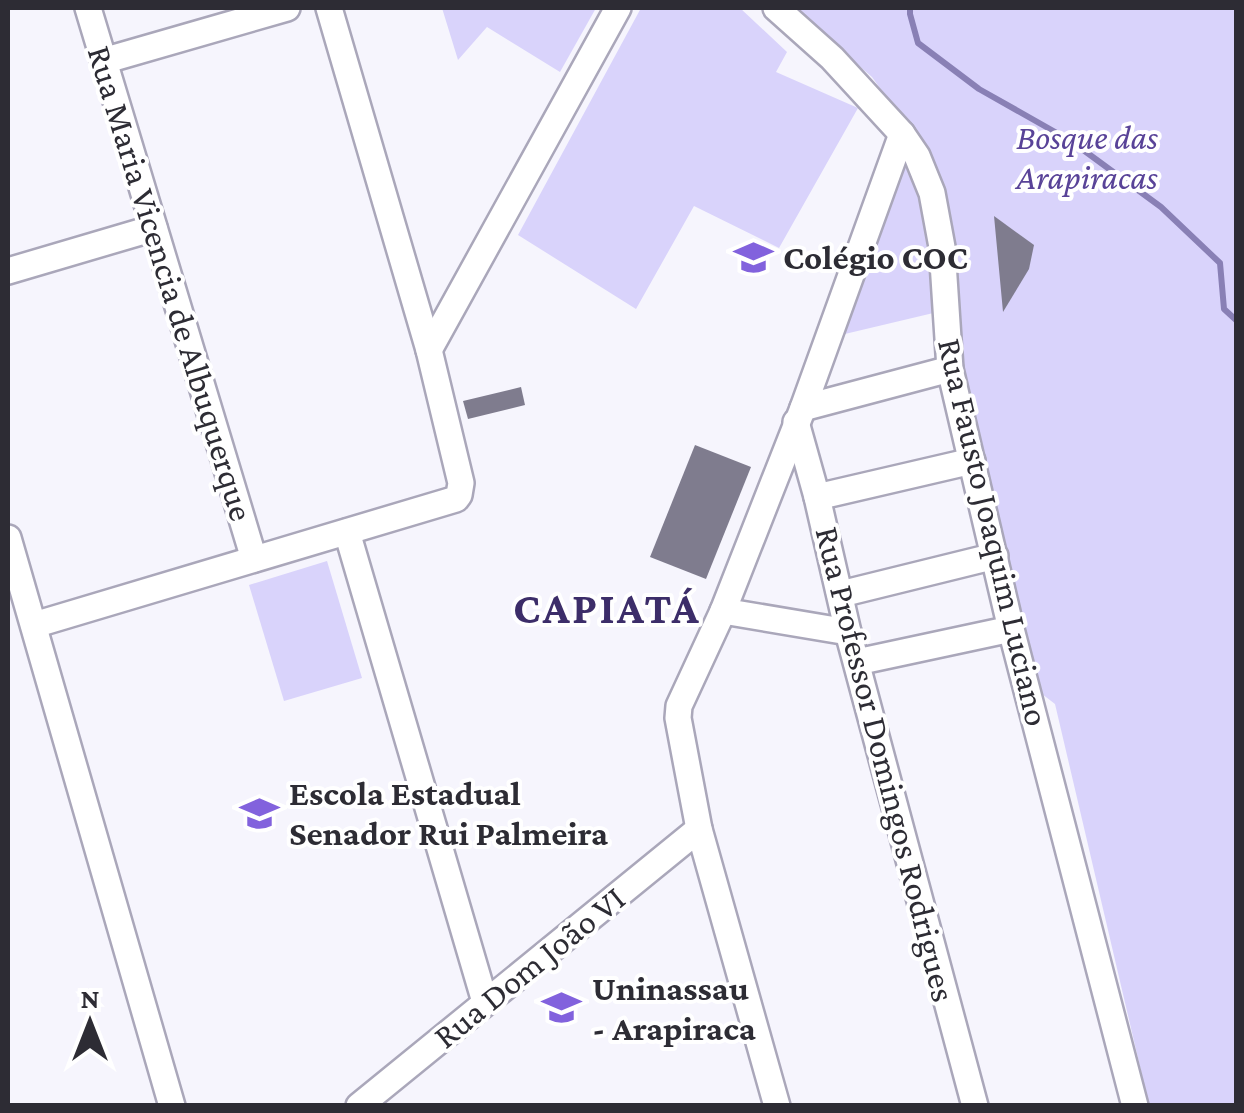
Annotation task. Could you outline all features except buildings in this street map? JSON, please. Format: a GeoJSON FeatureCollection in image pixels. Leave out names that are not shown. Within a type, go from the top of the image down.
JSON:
{"type":"FeatureCollection","features":[{"type":"Feature","properties":{"kind":"street","name":"Rua Maria Vicencia de Albuquerque"},"geometry":{"type":"LineString","coordinates":[[88,8],[254,559]]}},
{"type":"Feature","properties":{"kind":"street"},"geometry":{"type":"LineString","coordinates":[[103,61],[287,8]]}},
{"type":"Feature","properties":{"kind":"street"},"geometry":{"type":"LineString","coordinates":[[34,624],[460,495],[461,483],[429,350],[329,8]]}},
{"type":"Feature","properties":{"kind":"street"},"geometry":{"type":"LineString","coordinates":[[429,350],[618,8]]}},
{"type":"Feature","properties":{"kind":"street","name":"Rua Fausto Joaquim Luciano"},"geometry":{"type":"LineString","coordinates":[[776,8],[832,58],[902,134],[917,156],[932,193],[942,247],[950,369],[1011,630],[1135,1106]]}},
{"type":"Feature","properties":{"kind":"street"},"geometry":{"type":"LineString","coordinates":[[777,1106],[699,829],[679,706],[723,612],[800,415],[902,134]]}},
{"type":"Feature","properties":{"kind":"street"},"geometry":{"type":"LineString","coordinates":[[8,271],[154,228]]}},
{"type":"Feature","properties":{"kind":"street"},"geometry":{"type":"LineString","coordinates":[[800,415],[950,369]]}},
{"type":"Feature","properties":{"kind":"street","name":"Rua Professor Domingos Rodrigues"},"geometry":{"type":"LineString","coordinates":[[800,415],[848,632],[975,1106]]}},
{"type":"Feature","properties":{"kind":"street"},"geometry":{"type":"LineString","coordinates":[[818,497],[972,461]]}},
{"type":"Feature","properties":{"kind":"street"},"geometry":{"type":"LineString","coordinates":[[346,532],[485,1002]]}},
{"type":"Feature","properties":{"kind":"street"},"geometry":{"type":"LineString","coordinates":[[8,538],[172,1106]]}},
{"type":"Feature","properties":{"kind":"street"},"geometry":{"type":"LineString","coordinates":[[841,594],[994,556]]}},
{"type":"Feature","properties":{"kind":"street"},"geometry":{"type":"LineString","coordinates":[[723,612],[848,632]]}},
{"type":"Feature","properties":{"kind":"street"},"geometry":{"type":"LineString","coordinates":[[857,662],[1011,630]]}},
{"type":"Feature","properties":{"kind":"street","name":"Rua Dom João VI"},"geometry":{"type":"LineString","coordinates":[[359,1106],[699,829]]}},
{"type":"Feature","properties":{"kind":"green space"},"geometry":{"type":"Polygon","coordinates":[[[442,8],[596,8],[560,72],[487,27],[458,60],[442,8]]]}},
{"type":"Feature","properties":{"kind":"green space"},"geometry":{"type":"Polygon","coordinates":[[[641,8],[740,8],[787,52],[776,72],[858,108],[779,248],[694,206],[636,309],[518,235],[641,8]]]}},
{"type":"Feature","properties":{"kind":"green space","name":"Bosque das Arapiracas"},"geometry":{"type":"Polygon","coordinates":[[[791,8],[1236,8],[1236,1105],[1149,1105],[1055,704],[1042,694],[961,370],[949,221],[934,164],[872,77],[791,8]]]}},
{"type":"Feature","properties":{"kind":"green space"},"geometry":{"type":"Polygon","coordinates":[[[902,134],[917,156],[946,310],[828,338],[902,134]]]}},
{"type":"Feature","properties":{"kind":"green space"},"geometry":{"type":"Polygon","coordinates":[[[327,561],[362,678],[284,701],[249,585],[327,561]]]}},
{"type":"Feature","properties":{"kind":"waterway"},"geometry":{"type":"LineString","coordinates":[[910,8],[918,43],[979,89],[1071,141],[1161,207],[1220,263],[1224,309],[1236,320]]}},
{"type":"Feature","properties":{"kind":"place","name":"Colégio COC"},"geometry":{"type":"Point","coordinates":[753,257]}},
{"type":"Feature","properties":{"kind":"place","name":"Escola Estadual Senador Rui Palmeira"},"geometry":{"type":"Point","coordinates":[259,813]}},
{"type":"Feature","properties":{"kind":"place","name":"Uninassau - Arapiraca"},"geometry":{"type":"Point","coordinates":[562,1008]}},
{"type":"Feature","properties":{"kind":"district","name":"CAPIATÁ"},"geometry":{"type":"Point","coordinates":[607,607]}}]}
